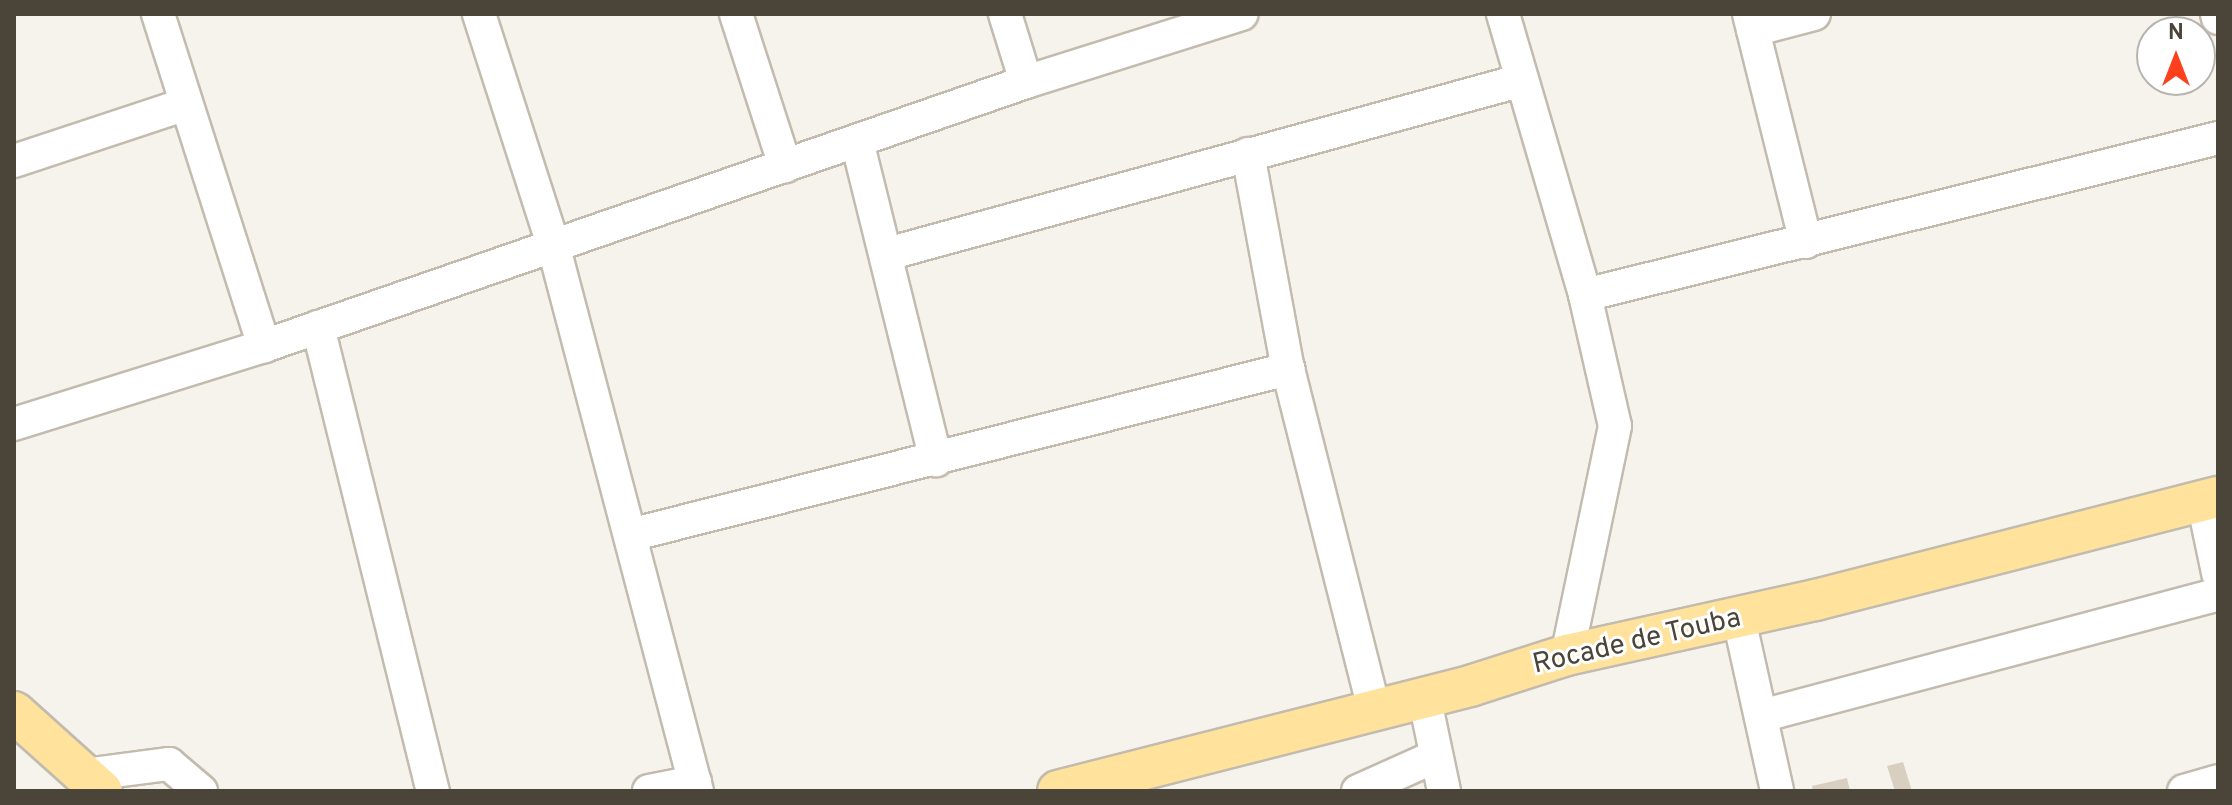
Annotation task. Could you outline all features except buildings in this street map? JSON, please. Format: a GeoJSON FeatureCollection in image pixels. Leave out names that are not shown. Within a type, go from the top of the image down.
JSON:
{"type":"FeatureCollection","features":[{"type":"Feature","properties":{"kind":"main road","name":"Rocade de Touba"},"geometry":{"type":"LineString","coordinates":[[1058,791],[1424,696],[1567,655],[1739,619],[2210,499]]}},
{"type":"Feature","properties":{"kind":"main road"},"geometry":{"type":"LineString","coordinates":[[14,712],[93,783]]}},
{"type":"Feature","properties":{"kind":"street"},"geometry":{"type":"LineString","coordinates":[[158,14],[264,346]]}},
{"type":"Feature","properties":{"kind":"street"},"geometry":{"type":"LineString","coordinates":[[479,14],[554,248],[696,786],[649,791]]}},
{"type":"Feature","properties":{"kind":"street"},"geometry":{"type":"LineString","coordinates":[[736,14],[785,166]]}},
{"type":"Feature","properties":{"kind":"street"},"geometry":{"type":"LineString","coordinates":[[1005,14],[1026,82]]}},
{"type":"Feature","properties":{"kind":"street"},"geometry":{"type":"LineString","coordinates":[[14,424],[264,346],[1026,82],[1242,14]]}},
{"type":"Feature","properties":{"kind":"street"},"geometry":{"type":"LineString","coordinates":[[1503,14],[1519,81],[1585,295],[1615,426],[1567,655]]}},
{"type":"Feature","properties":{"kind":"street"},"geometry":{"type":"LineString","coordinates":[[1806,242],[1751,22],[1814,14]]}},
{"type":"Feature","properties":{"kind":"street"},"geometry":{"type":"LineString","coordinates":[[887,254],[1519,81]]}},
{"type":"Feature","properties":{"kind":"street"},"geometry":{"type":"LineString","coordinates":[[14,161],[186,104]]}},
{"type":"Feature","properties":{"kind":"street"},"geometry":{"type":"LineString","coordinates":[[1585,295],[2218,138]]}},
{"type":"Feature","properties":{"kind":"street"},"geometry":{"type":"LineString","coordinates":[[857,141],[936,460]]}},
{"type":"Feature","properties":{"kind":"street"},"geometry":{"type":"LineString","coordinates":[[1248,154],[1288,369],[1374,708]]}},
{"type":"Feature","properties":{"kind":"street"},"geometry":{"type":"LineString","coordinates":[[318,327],[433,791]]}},
{"type":"Feature","properties":{"kind":"street"},"geometry":{"type":"LineString","coordinates":[[630,535],[1288,369]]}},
{"type":"Feature","properties":{"kind":"street"},"geometry":{"type":"LineString","coordinates":[[2210,499],[2218,573]]}},
{"type":"Feature","properties":{"kind":"street"},"geometry":{"type":"LineString","coordinates":[[1761,716],[2218,594]]}},
{"type":"Feature","properties":{"kind":"street"},"geometry":{"type":"LineString","coordinates":[[1739,619],[1777,791]]}},
{"type":"Feature","properties":{"kind":"street"},"geometry":{"type":"LineString","coordinates":[[1424,696],[1434,757],[1444,791]]}},
{"type":"Feature","properties":{"kind":"street"},"geometry":{"type":"LineString","coordinates":[[1358,791],[1434,757]]}},
{"type":"Feature","properties":{"kind":"street"},"geometry":{"type":"LineString","coordinates":[[93,783],[169,764],[201,791]]}},
{"type":"Feature","properties":{"kind":"street"},"geometry":{"type":"LineString","coordinates":[[2184,791],[2218,781]]}}]}
